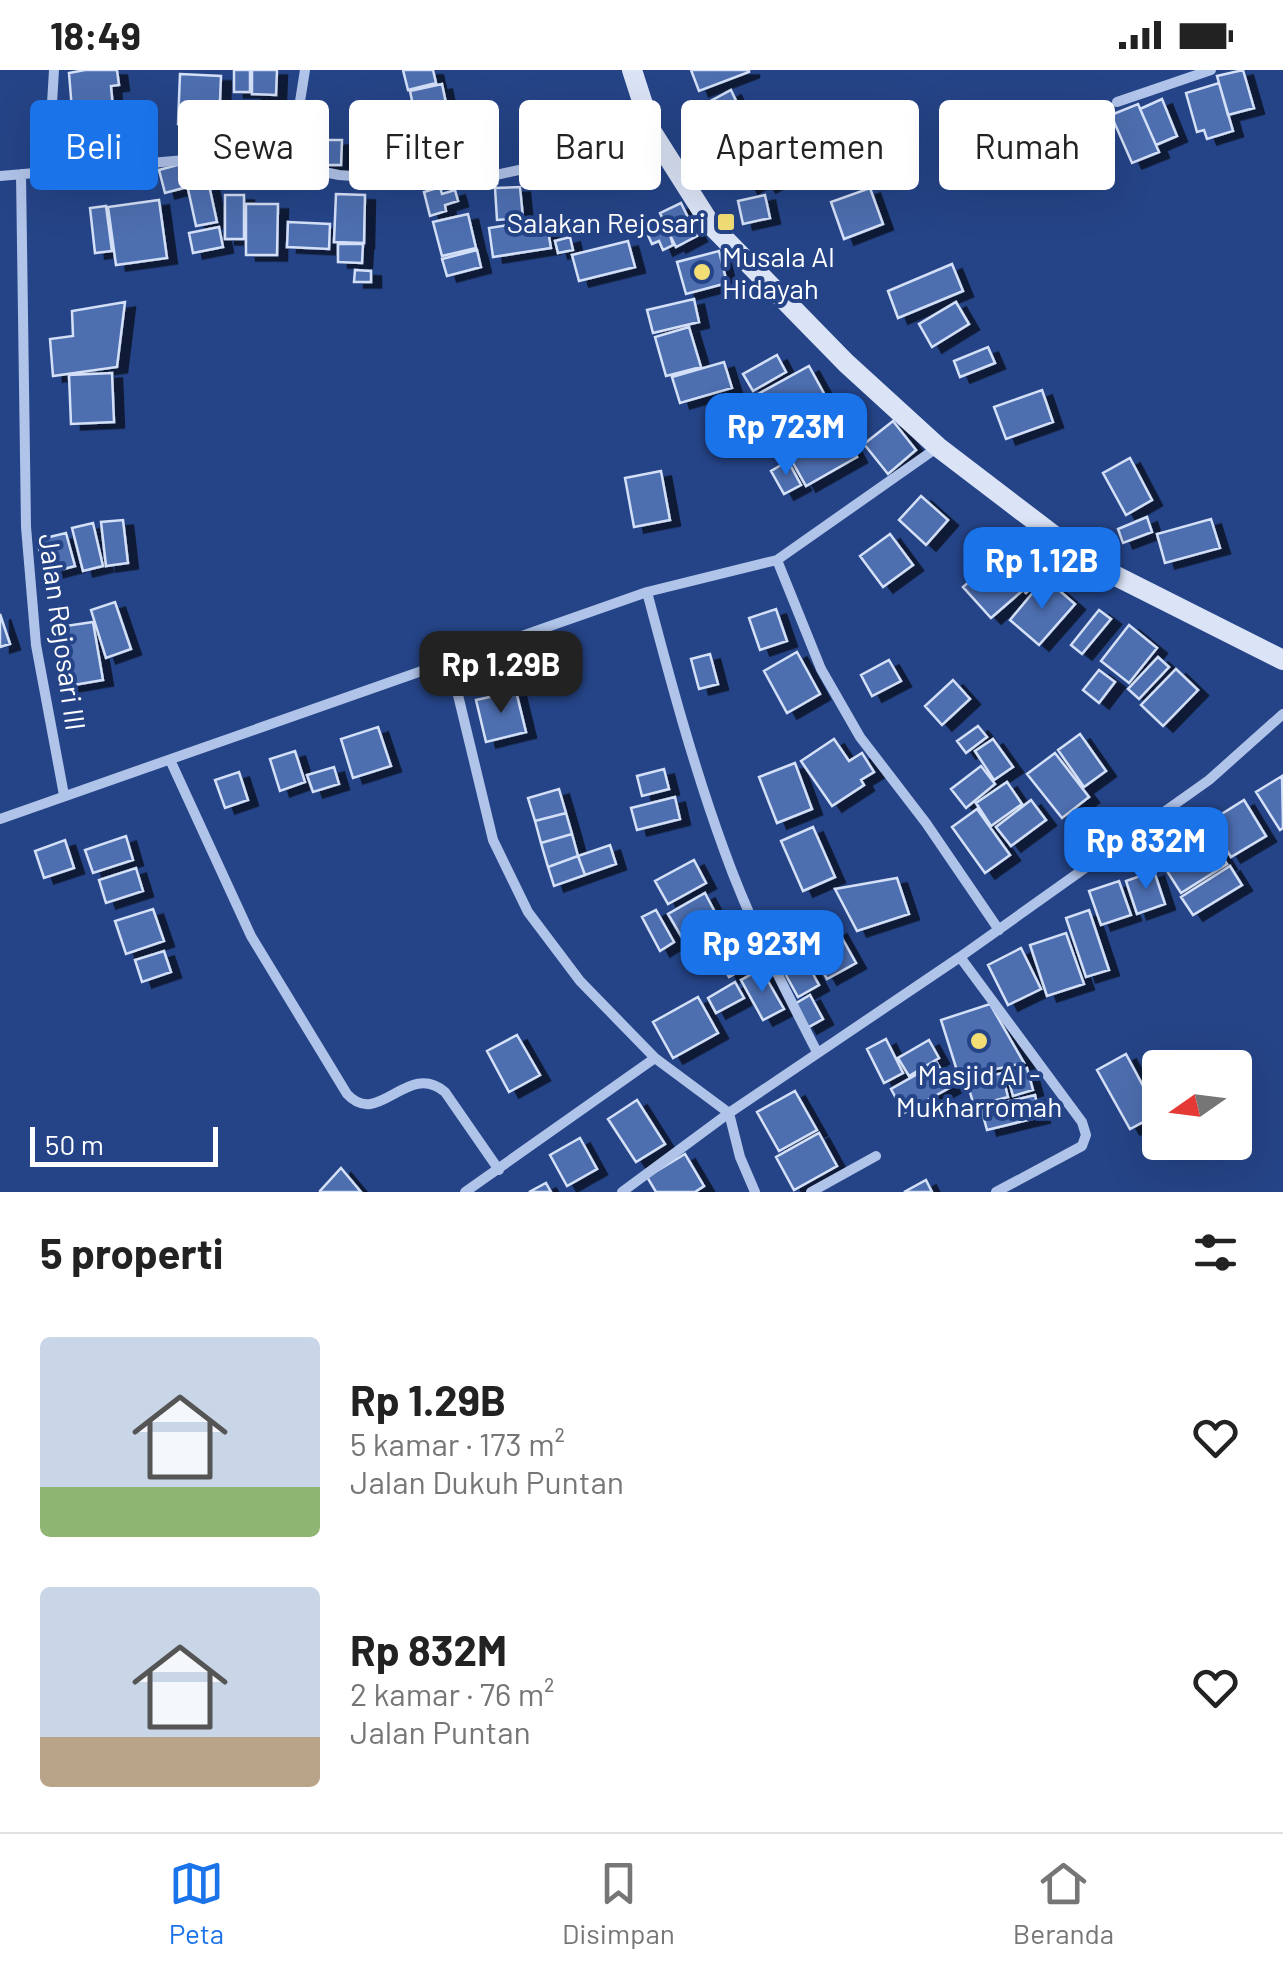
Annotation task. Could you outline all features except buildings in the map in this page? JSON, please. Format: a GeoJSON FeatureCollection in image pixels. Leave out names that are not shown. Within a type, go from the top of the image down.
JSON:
{"type":"FeatureCollection","features":[{"type":"Feature","properties":{"kind":"main road"},"geometry":{"type":"LineString","coordinates":[[632,70],[642,100]]}},
{"type":"Feature","properties":{"kind":"main road"},"geometry":{"type":"LineString","coordinates":[[661,146],[712,225],[846,362],[938,446],[1110,574],[1283,660]]}},
{"type":"Feature","properties":{"kind":"street"},"geometry":{"type":"LineString","coordinates":[[52,100],[54,70]]}},
{"type":"Feature","properties":{"kind":"street"},"geometry":{"type":"LineString","coordinates":[[300,100],[305,70]]}},
{"type":"Feature","properties":{"kind":"street"},"geometry":{"type":"LineString","coordinates":[[1118,102],[1211,70]]}},
{"type":"Feature","properties":{"kind":"street"},"geometry":{"type":"LineString","coordinates":[[329,173],[436,182],[519,170]]}},
{"type":"Feature","properties":{"kind":"street"},"geometry":{"type":"LineString","coordinates":[[0,176],[30,173]]}},
{"type":"Feature","properties":{"kind":"street","name":"Jalan Rejosari III"},"geometry":{"type":"LineString","coordinates":[[21,174],[26,528],[36,645],[64,796]]}},
{"type":"Feature","properties":{"kind":"street"},"geometry":{"type":"LineString","coordinates":[[0,819],[647,592],[777,560],[938,446]]}},
{"type":"Feature","properties":{"kind":"street"},"geometry":{"type":"LineString","coordinates":[[777,560],[821,669],[860,737],[926,823],[999,930]]}},
{"type":"Feature","properties":{"kind":"street"},"geometry":{"type":"LineString","coordinates":[[647,592],[687,742],[725,853],[766,953],[817,1052]]}},
{"type":"Feature","properties":{"kind":"street"},"geometry":{"type":"LineString","coordinates":[[450,662],[493,840],[528,912],[580,982],[656,1058],[729,1113],[740,1158],[755,1192]]}},
{"type":"Feature","properties":{"kind":"street"},"geometry":{"type":"LineString","coordinates":[[622,1192],[729,1113],[999,930],[1209,780],[1283,714]]}},
{"type":"Feature","properties":{"kind":"street"},"geometry":{"type":"LineString","coordinates":[[171,762],[250,936],[347,1094],[354,1102],[371,1104],[416,1084],[436,1084],[498,1170]]}},
{"type":"Feature","properties":{"kind":"street"},"geometry":{"type":"LineString","coordinates":[[960,957],[1082,1122],[1086,1135],[1082,1146],[996,1192]]}},
{"type":"Feature","properties":{"kind":"street"},"geometry":{"type":"LineString","coordinates":[[465,1192],[656,1058]]}},
{"type":"Feature","properties":{"kind":"street"},"geometry":{"type":"LineString","coordinates":[[811,1192],[876,1156]]}},
{"type":"Feature","properties":{"kind":"place","name":"Salakan Rejosari"},"geometry":{"type":"Point","coordinates":[726,222]}},
{"type":"Feature","properties":{"kind":"place","name":"Musala Al Hidayah"},"geometry":{"type":"Point","coordinates":[702,272]}},
{"type":"Feature","properties":{"kind":"place","name":"Masjid Al - Mukharromah"},"geometry":{"type":"Point","coordinates":[979,1041]}}]}
